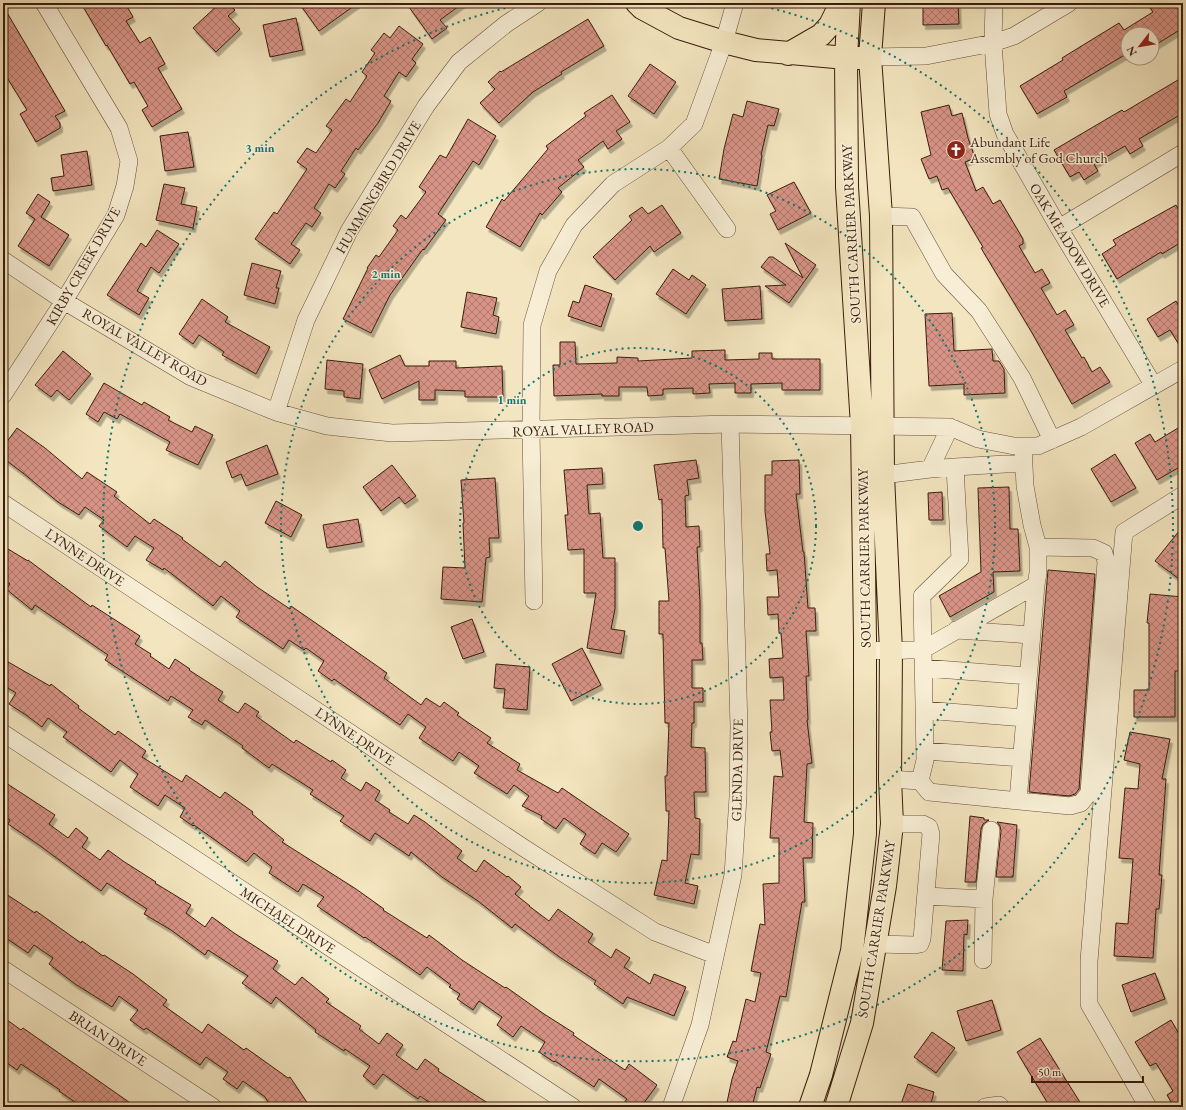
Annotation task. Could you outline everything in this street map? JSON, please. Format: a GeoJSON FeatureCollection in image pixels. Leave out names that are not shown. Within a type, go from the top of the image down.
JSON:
{"type":"FeatureCollection","features":[{"type":"Feature","properties":{"kind":"main road"},"geometry":{"type":"LineString","coordinates":[[636,3],[642,8],[679,28],[756,50],[846,58],[870,57]]}},
{"type":"Feature","properties":{"kind":"main road"},"geometry":{"type":"LineString","coordinates":[[788,54],[821,35],[830,24],[841,3]]}},
{"type":"Feature","properties":{"kind":"main road","name":"SOUTH CARRIER PARKWAY"},"geometry":{"type":"LineString","coordinates":[[810,1107],[821,1075],[852,951],[865,834],[865,650],[862,426],[846,187],[846,58],[849,3]]}},
{"type":"Feature","properties":{"kind":"main road","name":"SOUTH CARRIER PARKWAY"},"geometry":{"type":"LineString","coordinates":[[836,1107],[862,1023],[885,886],[892,824],[890,779],[891,651],[883,475],[881,216],[870,57],[874,3]]}},
{"type":"Feature","properties":{"kind":"main road"},"geometry":{"type":"LineString","coordinates":[[852,951],[875,950]]}},
{"type":"Feature","properties":{"kind":"street","name":"KIRBY CREEK DRIVE"},"geometry":{"type":"LineString","coordinates":[[3,395],[64,301],[116,215],[125,186],[129,161],[118,128],[44,3]]}},
{"type":"Feature","properties":{"kind":"street","name":"HUMMINGBIRD DRIVE"},"geometry":{"type":"LineString","coordinates":[[276,412],[306,320],[349,231],[426,106],[459,62],[506,24],[538,3]]}},
{"type":"Feature","properties":{"kind":"street"},"geometry":{"type":"LineString","coordinates":[[534,601],[531,430],[532,325],[548,271],[574,225],[612,184],[669,148],[694,124],[724,42],[735,3]]}},
{"type":"Feature","properties":{"kind":"street","name":"OAK MEADOW DRIVE"},"geometry":{"type":"LineString","coordinates":[[994,3],[993,43],[998,114],[1006,134],[1059,228],[1154,386]]}},
{"type":"Feature","properties":{"kind":"street"},"geometry":{"type":"LineString","coordinates":[[870,57],[926,56],[993,43],[1014,36],[1069,3]]}},
{"type":"Feature","properties":{"kind":"street"},"geometry":{"type":"LineString","coordinates":[[669,148],[727,229]]}},
{"type":"Feature","properties":{"kind":"street"},"geometry":{"type":"LineString","coordinates":[[1059,228],[1183,153]]}},
{"type":"Feature","properties":{"kind":"street"},"geometry":{"type":"LineString","coordinates":[[881,216],[912,217],[944,274],[979,310],[1022,378],[1052,440]]}},
{"type":"Feature","properties":{"kind":"street","name":"ROYAL VALLEY ROAD"},"geometry":{"type":"LineString","coordinates":[[3,260],[64,301],[191,377],[276,412],[327,426],[392,433],[730,424],[950,427],[978,439],[1014,446],[1038,446],[1081,427],[1183,369]]}},
{"type":"Feature","properties":{"kind":"street","name":"GLENDA DRIVE"},"geometry":{"type":"LineString","coordinates":[[671,1107],[700,1025],[733,875],[738,796],[739,726],[730,424]]}},
{"type":"Feature","properties":{"kind":"street"},"geometry":{"type":"LineString","coordinates":[[930,469],[950,427]]}},
{"type":"Feature","properties":{"kind":"street"},"geometry":{"type":"LineString","coordinates":[[1018,801],[1038,573],[1038,547],[1032,525],[1025,486],[1023,446]]}},
{"type":"Feature","properties":{"kind":"street"},"geometry":{"type":"LineString","coordinates":[[883,475],[955,467],[1024,464]]}},
{"type":"Feature","properties":{"kind":"street"},"geometry":{"type":"LineString","coordinates":[[920,781],[925,760],[922,596],[960,559],[955,467]]}},
{"type":"Feature","properties":{"kind":"street"},"geometry":{"type":"LineString","coordinates":[[1148,1107],[1089,1004],[1090,961],[1124,532],[1183,495]]}},
{"type":"Feature","properties":{"kind":"street","name":"LYNNE DRIVE"},"geometry":{"type":"LineString","coordinates":[[3,502],[511,839],[655,932],[715,954]]}},
{"type":"Feature","properties":{"kind":"street"},"geometry":{"type":"LineString","coordinates":[[890,779],[920,781],[929,792],[1070,806],[1081,803],[1089,793],[1106,562],[1104,554],[1093,548],[1038,547]]}},
{"type":"Feature","properties":{"kind":"street"},"geometry":{"type":"LineString","coordinates":[[865,650],[891,651],[924,648],[1036,585]]}},
{"type":"Feature","properties":{"kind":"street"},"geometry":{"type":"LineString","coordinates":[[956,630],[1032,634]]}},
{"type":"Feature","properties":{"kind":"street"},"geometry":{"type":"LineString","coordinates":[[924,668],[1028,676]]}},
{"type":"Feature","properties":{"kind":"street"},"geometry":{"type":"LineString","coordinates":[[924,710],[1025,718]]}},
{"type":"Feature","properties":{"kind":"street","name":"MICHAEL DRIVE"},"geometry":{"type":"LineString","coordinates":[[3,733],[573,1107]]}},
{"type":"Feature","properties":{"kind":"street"},"geometry":{"type":"LineString","coordinates":[[925,751],[1022,758]]}},
{"type":"Feature","properties":{"kind":"street"},"geometry":{"type":"LineString","coordinates":[[875,950],[920,944],[922,939],[931,834],[929,827],[924,824],[892,824]]}},
{"type":"Feature","properties":{"kind":"street"},"geometry":{"type":"LineString","coordinates":[[983,960],[984,899],[991,830]]}},
{"type":"Feature","properties":{"kind":"street"},"geometry":{"type":"LineString","coordinates":[[926,896],[984,899]]}},
{"type":"Feature","properties":{"kind":"street","name":"BRIAN DRIVE"},"geometry":{"type":"LineString","coordinates":[[3,969],[213,1107]]}},
{"type":"Feature","properties":{"kind":"street"},"geometry":{"type":"LineString","coordinates":[[985,1107],[999,1105],[1001,1107]]}},
{"type":"Feature","properties":{"kind":"building"},"geometry":{"type":"Polygon","coordinates":[[[81,3],[125,3],[133,17],[126,21],[140,43],[150,37],[165,64],[158,68],[182,109],[152,127],[142,110],[148,106],[134,82],[130,84],[81,3]]]}},
{"type":"Feature","properties":{"kind":"building"},"geometry":{"type":"Polygon","coordinates":[[[220,3],[228,3],[235,10],[228,16],[240,29],[216,52],[193,28],[220,3]]]}},
{"type":"Feature","properties":{"kind":"building"},"geometry":{"type":"Polygon","coordinates":[[[299,3],[358,3],[319,31],[299,3]]]}},
{"type":"Feature","properties":{"kind":"building"},"geometry":{"type":"Polygon","coordinates":[[[415,3],[463,3],[440,20],[447,28],[432,39],[409,7],[415,3]]]}},
{"type":"Feature","properties":{"kind":"building"},"geometry":{"type":"Polygon","coordinates":[[[923,3],[958,3],[959,24],[923,25],[923,3]]]}},
{"type":"Feature","properties":{"kind":"building"},"geometry":{"type":"Polygon","coordinates":[[[1147,3],[1183,3],[1183,28],[1160,42],[1160,26],[1130,26],[1153,12],[1147,3]]]}},
{"type":"Feature","properties":{"kind":"building"},"geometry":{"type":"Polygon","coordinates":[[[3,6],[65,111],[55,116],[60,123],[60,128],[36,142],[20,114],[27,110],[3,71],[3,6]]]}},
{"type":"Feature","properties":{"kind":"building"},"geometry":{"type":"Polygon","coordinates":[[[296,18],[303,50],[270,57],[263,25],[296,18]]]}},
{"type":"Feature","properties":{"kind":"building"},"geometry":{"type":"Polygon","coordinates":[[[588,19],[604,46],[561,72],[562,74],[533,92],[499,123],[480,103],[495,89],[488,82],[500,71],[501,72],[588,19]]]}},
{"type":"Feature","properties":{"kind":"building"},"geometry":{"type":"Polygon","coordinates":[[[1119,23],[1121,26],[1120,58],[1064,91],[1067,97],[1037,114],[1020,86],[1119,23]]]}},
{"type":"Feature","properties":{"kind":"building"},"geometry":{"type":"Polygon","coordinates":[[[399,26],[423,44],[412,59],[416,63],[406,77],[399,72],[384,96],[391,101],[378,123],[358,150],[356,148],[341,171],[345,174],[335,188],[329,184],[314,208],[321,213],[312,227],[306,223],[291,244],[300,250],[290,264],[255,239],[274,212],[277,214],[307,169],[297,162],[307,148],[316,153],[332,130],[326,126],[346,99],[350,102],[367,76],[362,72],[375,53],[371,50],[384,33],[390,38],[399,26]]]}},
{"type":"Feature","properties":{"kind":"building"},"geometry":{"type":"Polygon","coordinates":[[[650,64],[676,82],[654,114],[628,96],[650,64]]]}},
{"type":"Feature","properties":{"kind":"building"},"geometry":{"type":"Polygon","coordinates":[[[1183,77],[1183,113],[1139,139],[1143,146],[1130,154],[1125,146],[1094,164],[1098,171],[1084,180],[1079,172],[1070,177],[1054,150],[1122,110],[1124,112],[1183,77]]]}},
{"type":"Feature","properties":{"kind":"building"},"geometry":{"type":"Polygon","coordinates":[[[612,95],[630,122],[616,131],[622,139],[608,149],[603,141],[578,160],[584,167],[558,188],[562,192],[542,215],[540,213],[520,247],[486,227],[502,199],[504,201],[548,149],[546,146],[586,116],[584,113],[612,95]]]}},
{"type":"Feature","properties":{"kind":"building"},"geometry":{"type":"Polygon","coordinates":[[[747,101],[779,109],[774,126],[768,125],[761,155],[757,186],[719,179],[724,149],[733,114],[743,117],[747,101]]]}},
{"type":"Feature","properties":{"kind":"building"},"geometry":{"type":"Polygon","coordinates":[[[949,105],[952,116],[962,113],[975,158],[965,162],[976,191],[983,187],[993,204],[1000,200],[1023,239],[1023,244],[1019,246],[1035,273],[1042,269],[1050,283],[1041,288],[1057,315],[1065,310],[1074,325],[1065,330],[1082,358],[1084,357],[1092,372],[1100,367],[1110,382],[1072,404],[1031,331],[981,248],[983,247],[948,188],[942,190],[937,176],[929,179],[921,159],[931,155],[921,112],[949,105]]]}},
{"type":"Feature","properties":{"kind":"building"},"geometry":{"type":"Polygon","coordinates":[[[468,119],[496,136],[479,165],[473,161],[438,214],[446,220],[390,295],[371,333],[343,319],[367,268],[376,255],[379,257],[398,230],[393,226],[401,215],[406,219],[426,192],[419,187],[440,155],[446,158],[468,119]]]}},
{"type":"Feature","properties":{"kind":"building"},"geometry":{"type":"Polygon","coordinates":[[[188,132],[194,167],[165,171],[160,136],[188,132]]]}},
{"type":"Feature","properties":{"kind":"building"},"geometry":{"type":"Polygon","coordinates":[[[87,151],[92,185],[53,191],[51,178],[64,176],[61,155],[87,151]]]}},
{"type":"Feature","properties":{"kind":"building"},"geometry":{"type":"Polygon","coordinates":[[[794,182],[811,213],[778,230],[770,214],[776,211],[767,195],[794,182]]]}},
{"type":"Feature","properties":{"kind":"building"},"geometry":{"type":"Polygon","coordinates":[[[164,184],[185,188],[181,204],[197,207],[193,228],[156,220],[164,184]]]}},
{"type":"Feature","properties":{"kind":"building"},"geometry":{"type":"Polygon","coordinates":[[[38,194],[50,202],[41,217],[69,235],[49,266],[18,246],[35,219],[26,213],[38,194]]]}},
{"type":"Feature","properties":{"kind":"building"},"geometry":{"type":"Polygon","coordinates":[[[662,205],[681,233],[654,252],[650,246],[615,280],[593,257],[632,220],[629,216],[642,207],[648,214],[662,205]]]}},
{"type":"Feature","properties":{"kind":"building"},"geometry":{"type":"Polygon","coordinates":[[[1176,205],[1183,217],[1183,241],[1162,254],[1161,252],[1117,279],[1102,254],[1116,245],[1113,240],[1176,205]]]}},
{"type":"Feature","properties":{"kind":"building"},"geometry":{"type":"Polygon","coordinates":[[[157,230],[179,244],[159,273],[151,267],[137,291],[149,298],[139,315],[107,295],[141,243],[146,247],[157,230]]]}},
{"type":"Feature","properties":{"kind":"building"},"geometry":{"type":"Polygon","coordinates":[[[785,243],[816,265],[789,303],[765,286],[786,285],[761,267],[769,257],[773,257],[803,278],[785,243]]]}},
{"type":"Feature","properties":{"kind":"building"},"geometry":{"type":"Polygon","coordinates":[[[252,263],[281,271],[276,288],[279,288],[275,304],[244,295],[252,263]]]}},
{"type":"Feature","properties":{"kind":"building"},"geometry":{"type":"Polygon","coordinates":[[[673,269],[689,280],[692,275],[706,285],[686,314],[656,294],[673,269]]]}},
{"type":"Feature","properties":{"kind":"building"},"geometry":{"type":"Polygon","coordinates":[[[585,285],[612,294],[601,327],[568,316],[573,301],[579,303],[585,285]]]}},
{"type":"Feature","properties":{"kind":"building"},"geometry":{"type":"Polygon","coordinates":[[[760,286],[762,319],[725,321],[722,289],[760,286]]]}},
{"type":"Feature","properties":{"kind":"building"},"geometry":{"type":"Polygon","coordinates":[[[467,292],[497,298],[493,315],[499,317],[496,334],[461,327],[467,292]]]}},
{"type":"Feature","properties":{"kind":"building"},"geometry":{"type":"Polygon","coordinates":[[[202,299],[228,317],[225,322],[270,347],[256,374],[222,355],[224,352],[199,335],[193,344],[179,334],[202,299]]]}},
{"type":"Feature","properties":{"kind":"building"},"geometry":{"type":"Polygon","coordinates":[[[1176,301],[1183,313],[1183,351],[1170,330],[1158,337],[1147,319],[1176,301]]]}},
{"type":"Feature","properties":{"kind":"building"},"geometry":{"type":"Polygon","coordinates":[[[952,313],[954,351],[992,349],[993,361],[999,361],[1004,369],[1005,393],[964,395],[964,384],[929,386],[925,314],[952,313]]]}},
{"type":"Feature","properties":{"kind":"building"},"geometry":{"type":"Polygon","coordinates":[[[560,342],[575,342],[576,364],[617,363],[617,357],[638,358],[638,361],[692,358],[692,351],[725,350],[725,360],[759,359],[759,353],[772,353],[772,359],[820,359],[820,390],[782,390],[782,383],[751,384],[751,393],[735,393],[735,383],[709,384],[710,393],[693,394],[693,388],[663,389],[663,395],[648,396],[647,387],[619,387],[619,396],[602,396],[602,394],[554,396],[553,365],[560,365],[560,342]]]}},
{"type":"Feature","properties":{"kind":"building"},"geometry":{"type":"Polygon","coordinates":[[[63,351],[91,374],[69,400],[57,390],[51,397],[35,385],[63,351]]]}},
{"type":"Feature","properties":{"kind":"building"},"geometry":{"type":"Polygon","coordinates":[[[400,355],[405,366],[429,366],[429,361],[456,361],[456,368],[502,366],[503,397],[465,397],[465,391],[435,390],[435,400],[419,400],[419,381],[382,399],[369,370],[400,355]]]}},
{"type":"Feature","properties":{"kind":"building"},"geometry":{"type":"Polygon","coordinates":[[[327,360],[363,364],[360,399],[344,397],[344,391],[325,389],[327,360]]]}},
{"type":"Feature","properties":{"kind":"building"},"geometry":{"type":"Polygon","coordinates":[[[104,383],[142,405],[144,402],[170,417],[168,420],[192,432],[195,426],[213,435],[198,465],[166,450],[170,442],[120,414],[117,419],[104,412],[98,422],[86,414],[104,383]]]}},
{"type":"Feature","properties":{"kind":"building"},"geometry":{"type":"Polygon","coordinates":[[[1183,425],[1183,465],[1157,480],[1135,443],[1150,434],[1155,442],[1183,425]]]}},
{"type":"Feature","properties":{"kind":"building"},"geometry":{"type":"Polygon","coordinates":[[[17,428],[45,448],[82,479],[87,472],[117,492],[114,496],[150,524],[154,519],[183,538],[182,539],[220,567],[225,561],[257,587],[290,609],[291,606],[387,673],[384,678],[421,705],[426,698],[440,707],[444,702],[459,713],[457,715],[491,738],[487,743],[520,764],[517,770],[558,793],[562,788],[629,834],[616,852],[602,843],[595,854],[580,844],[586,834],[564,818],[556,829],[541,819],[542,816],[522,806],[529,796],[514,785],[507,794],[474,773],[479,766],[459,752],[453,761],[419,738],[426,727],[408,714],[400,725],[334,679],[332,681],[318,671],[324,661],[306,648],[304,650],[289,640],[283,649],[236,617],[240,611],[221,596],[213,606],[164,568],[163,570],[146,560],[154,548],[135,536],[127,547],[99,526],[104,520],[85,507],[79,515],[58,502],[3,458],[3,447],[17,428]]]}},
{"type":"Feature","properties":{"kind":"building"},"geometry":{"type":"Polygon","coordinates":[[[267,445],[278,474],[246,486],[241,474],[232,478],[226,462],[267,445]]]}},
{"type":"Feature","properties":{"kind":"building"},"geometry":{"type":"Polygon","coordinates":[[[1115,454],[1136,488],[1111,502],[1091,469],[1115,454]]]}},
{"type":"Feature","properties":{"kind":"building"},"geometry":{"type":"Polygon","coordinates":[[[696,460],[699,478],[687,480],[689,495],[685,496],[686,527],[699,526],[700,547],[697,547],[700,602],[700,643],[702,643],[703,660],[692,660],[692,688],[703,688],[703,702],[694,702],[694,723],[692,723],[691,747],[705,748],[706,792],[694,792],[695,818],[700,819],[699,855],[691,854],[685,883],[698,886],[694,904],[654,895],[662,860],[667,861],[669,811],[666,811],[665,776],[667,776],[669,723],[665,723],[663,634],[659,634],[659,601],[669,601],[665,548],[663,548],[662,499],[659,500],[654,465],[696,460]]]}},
{"type":"Feature","properties":{"kind":"building"},"geometry":{"type":"Polygon","coordinates":[[[799,460],[800,494],[796,494],[804,552],[808,608],[815,608],[816,631],[806,631],[809,676],[806,676],[807,720],[812,763],[807,764],[804,822],[813,823],[812,858],[803,858],[805,902],[802,902],[786,997],[780,996],[766,1052],[771,1054],[760,1088],[757,1087],[752,1107],[726,1107],[732,1079],[738,1061],[727,1057],[733,1041],[736,1042],[746,999],[755,1002],[761,973],[751,971],[760,924],[765,925],[763,884],[779,883],[779,838],[770,838],[774,776],[783,777],[780,750],[772,751],[770,732],[772,732],[770,700],[784,700],[783,677],[770,678],[769,659],[783,658],[778,614],[768,615],[767,597],[779,597],[777,570],[767,571],[766,554],[770,554],[765,511],[765,475],[772,475],[772,461],[799,460]]]}},
{"type":"Feature","properties":{"kind":"building"},"geometry":{"type":"Polygon","coordinates":[[[392,465],[416,496],[405,504],[399,497],[381,511],[363,487],[392,465]]]}},
{"type":"Feature","properties":{"kind":"building"},"geometry":{"type":"Polygon","coordinates":[[[602,468],[603,484],[587,485],[589,514],[600,513],[603,558],[615,558],[615,609],[611,629],[625,631],[621,654],[587,648],[596,593],[584,593],[584,549],[568,550],[565,515],[568,515],[564,470],[602,468]]]}},
{"type":"Feature","properties":{"kind":"building"},"geometry":{"type":"Polygon","coordinates":[[[495,478],[499,538],[489,538],[490,557],[486,558],[482,602],[441,599],[443,567],[465,568],[461,480],[495,478]]]}},
{"type":"Feature","properties":{"kind":"building"},"geometry":{"type":"Polygon","coordinates":[[[1009,487],[1010,529],[1018,529],[1020,571],[993,572],[994,592],[950,617],[939,596],[981,572],[978,488],[1009,487]]]}},
{"type":"Feature","properties":{"kind":"building"},"geometry":{"type":"Polygon","coordinates":[[[942,492],[943,520],[929,520],[928,493],[942,492]]]}},
{"type":"Feature","properties":{"kind":"building"},"geometry":{"type":"Polygon","coordinates":[[[276,501],[302,515],[291,537],[265,523],[276,501]]]}},
{"type":"Feature","properties":{"kind":"building"},"geometry":{"type":"Polygon","coordinates":[[[358,519],[362,542],[327,548],[323,525],[358,519]]]}},
{"type":"Feature","properties":{"kind":"building"},"geometry":{"type":"Polygon","coordinates":[[[1183,526],[1183,582],[1155,561],[1183,526]]]}},
{"type":"Feature","properties":{"kind":"building"},"geometry":{"type":"Polygon","coordinates":[[[3,546],[28,560],[91,607],[92,605],[140,636],[135,644],[151,654],[150,656],[169,669],[175,659],[223,692],[218,700],[238,713],[245,703],[259,712],[256,716],[294,743],[296,740],[331,762],[332,760],[346,770],[341,778],[361,791],[366,782],[380,791],[375,800],[390,810],[389,812],[408,824],[414,815],[425,822],[462,851],[457,858],[476,872],[484,860],[507,877],[508,876],[521,887],[515,894],[549,921],[558,909],[593,934],[588,942],[611,958],[616,949],[630,958],[624,967],[650,984],[654,974],[686,987],[674,1016],[627,997],[623,1004],[594,984],[596,981],[558,956],[515,924],[512,928],[478,901],[442,877],[411,852],[409,856],[375,833],[370,841],[340,821],[344,816],[310,794],[313,790],[272,764],[269,768],[242,748],[243,746],[205,720],[202,725],[188,717],[193,710],[171,696],[168,701],[105,660],[108,655],[35,605],[32,610],[6,589],[10,584],[3,579],[3,546]]]}},
{"type":"Feature","properties":{"kind":"building"},"geometry":{"type":"Polygon","coordinates":[[[1048,570],[1095,574],[1079,789],[1075,794],[1069,796],[1029,792],[1048,570]]]}},
{"type":"Feature","properties":{"kind":"building"},"geometry":{"type":"Polygon","coordinates":[[[1150,594],[1183,597],[1181,636],[1183,636],[1183,671],[1175,671],[1175,717],[1134,717],[1134,690],[1149,690],[1149,623],[1147,623],[1150,594]]]}},
{"type":"Feature","properties":{"kind":"building"},"geometry":{"type":"Polygon","coordinates":[[[472,619],[484,652],[463,659],[451,627],[472,619]]]}},
{"type":"Feature","properties":{"kind":"building"},"geometry":{"type":"Polygon","coordinates":[[[582,648],[601,685],[571,701],[552,664],[582,648]]]}},
{"type":"Feature","properties":{"kind":"building"},"geometry":{"type":"Polygon","coordinates":[[[3,659],[50,686],[51,684],[79,706],[78,708],[115,735],[118,731],[146,751],[142,757],[182,782],[186,775],[220,798],[225,792],[253,812],[252,814],[284,840],[282,842],[356,889],[384,909],[383,910],[427,938],[429,935],[462,960],[505,988],[506,987],[625,1070],[629,1064],[657,1085],[641,1107],[621,1107],[627,1099],[599,1079],[594,1087],[539,1052],[545,1042],[521,1026],[513,1037],[497,1025],[502,1017],[479,1001],[473,1010],[457,999],[460,994],[449,987],[451,985],[427,967],[420,975],[317,906],[324,897],[303,884],[298,892],[269,873],[272,867],[254,853],[246,862],[194,825],[193,826],[180,817],[185,808],[165,795],[158,806],[130,787],[138,774],[120,760],[111,772],[63,737],[67,732],[48,718],[42,727],[9,704],[16,693],[3,685],[3,659]]]}},
{"type":"Feature","properties":{"kind":"building"},"geometry":{"type":"Polygon","coordinates":[[[496,664],[530,667],[527,710],[503,708],[505,689],[494,688],[496,664]]]}},
{"type":"Feature","properties":{"kind":"building"},"geometry":{"type":"Polygon","coordinates":[[[1130,732],[1170,739],[1162,779],[1166,779],[1159,875],[1162,875],[1159,909],[1156,909],[1153,958],[1114,956],[1116,923],[1128,924],[1133,859],[1119,858],[1125,788],[1138,789],[1140,764],[1124,760],[1130,732]]]}},
{"type":"Feature","properties":{"kind":"building"},"geometry":{"type":"Polygon","coordinates":[[[3,781],[55,815],[49,824],[68,838],[76,828],[88,838],[82,847],[100,860],[108,850],[156,882],[155,883],[191,905],[186,913],[205,927],[212,917],[278,961],[273,969],[295,985],[302,977],[329,999],[326,1002],[361,1026],[359,1029],[379,1044],[387,1033],[403,1045],[396,1055],[417,1070],[425,1059],[439,1069],[438,1071],[494,1107],[436,1107],[420,1096],[418,1099],[383,1074],[374,1085],[363,1076],[370,1066],[345,1049],[344,1051],[315,1032],[316,1030],[276,997],[271,1004],[242,983],[248,976],[208,950],[205,955],[171,930],[144,914],[147,909],[107,883],[101,891],[8,824],[10,820],[3,815],[3,781]]]}},
{"type":"Feature","properties":{"kind":"building"},"geometry":{"type":"Polygon","coordinates":[[[970,816],[989,820],[983,824],[981,829],[976,882],[965,882],[970,816]]]}},
{"type":"Feature","properties":{"kind":"building"},"geometry":{"type":"Polygon","coordinates":[[[997,822],[1017,825],[1013,877],[996,877],[1001,831],[997,822]]]}},
{"type":"Feature","properties":{"kind":"building"},"geometry":{"type":"Polygon","coordinates":[[[3,892],[35,913],[36,911],[81,943],[82,941],[133,974],[167,1000],[163,1005],[202,1033],[208,1024],[244,1050],[246,1048],[288,1078],[290,1077],[310,1107],[271,1107],[265,1097],[243,1081],[237,1089],[223,1079],[228,1072],[206,1057],[200,1065],[146,1028],[144,1030],[130,1020],[138,1010],[119,996],[112,1007],[75,984],[49,964],[53,958],[34,945],[28,953],[3,936],[3,892]]]}},
{"type":"Feature","properties":{"kind":"building"},"geometry":{"type":"Polygon","coordinates":[[[968,920],[967,935],[964,934],[963,971],[942,970],[946,921],[968,920]]]}},
{"type":"Feature","properties":{"kind":"building"},"geometry":{"type":"Polygon","coordinates":[[[1155,973],[1165,999],[1131,1012],[1122,985],[1155,973]]]}},
{"type":"Feature","properties":{"kind":"building"},"geometry":{"type":"Polygon","coordinates":[[[992,1000],[1001,1030],[966,1041],[957,1011],[992,1000]]]}},
{"type":"Feature","properties":{"kind":"building"},"geometry":{"type":"Polygon","coordinates":[[[3,1017],[21,1030],[23,1028],[136,1107],[82,1107],[59,1091],[60,1090],[21,1064],[17,1070],[3,1060],[3,1017]]]}},
{"type":"Feature","properties":{"kind":"building"},"geometry":{"type":"Polygon","coordinates":[[[1171,1020],[1183,1041],[1183,1107],[1180,1103],[1174,1107],[1167,1095],[1173,1091],[1156,1063],[1150,1066],[1135,1042],[1171,1020]]]}},
{"type":"Feature","properties":{"kind":"building"},"geometry":{"type":"Polygon","coordinates":[[[932,1032],[955,1048],[936,1073],[914,1057],[932,1032]]]}},
{"type":"Feature","properties":{"kind":"building"},"geometry":{"type":"Polygon","coordinates":[[[1040,1038],[1083,1107],[1050,1107],[1017,1052],[1040,1038]]]}},
{"type":"Feature","properties":{"kind":"building"},"geometry":{"type":"Polygon","coordinates":[[[908,1084],[934,1092],[930,1107],[900,1107],[908,1084]]]}},
{"type":"Feature","properties":{"kind":"place","name":"Abundant Life Assembly of God Church"},"geometry":{"type":"Point","coordinates":[956,150]}}]}
